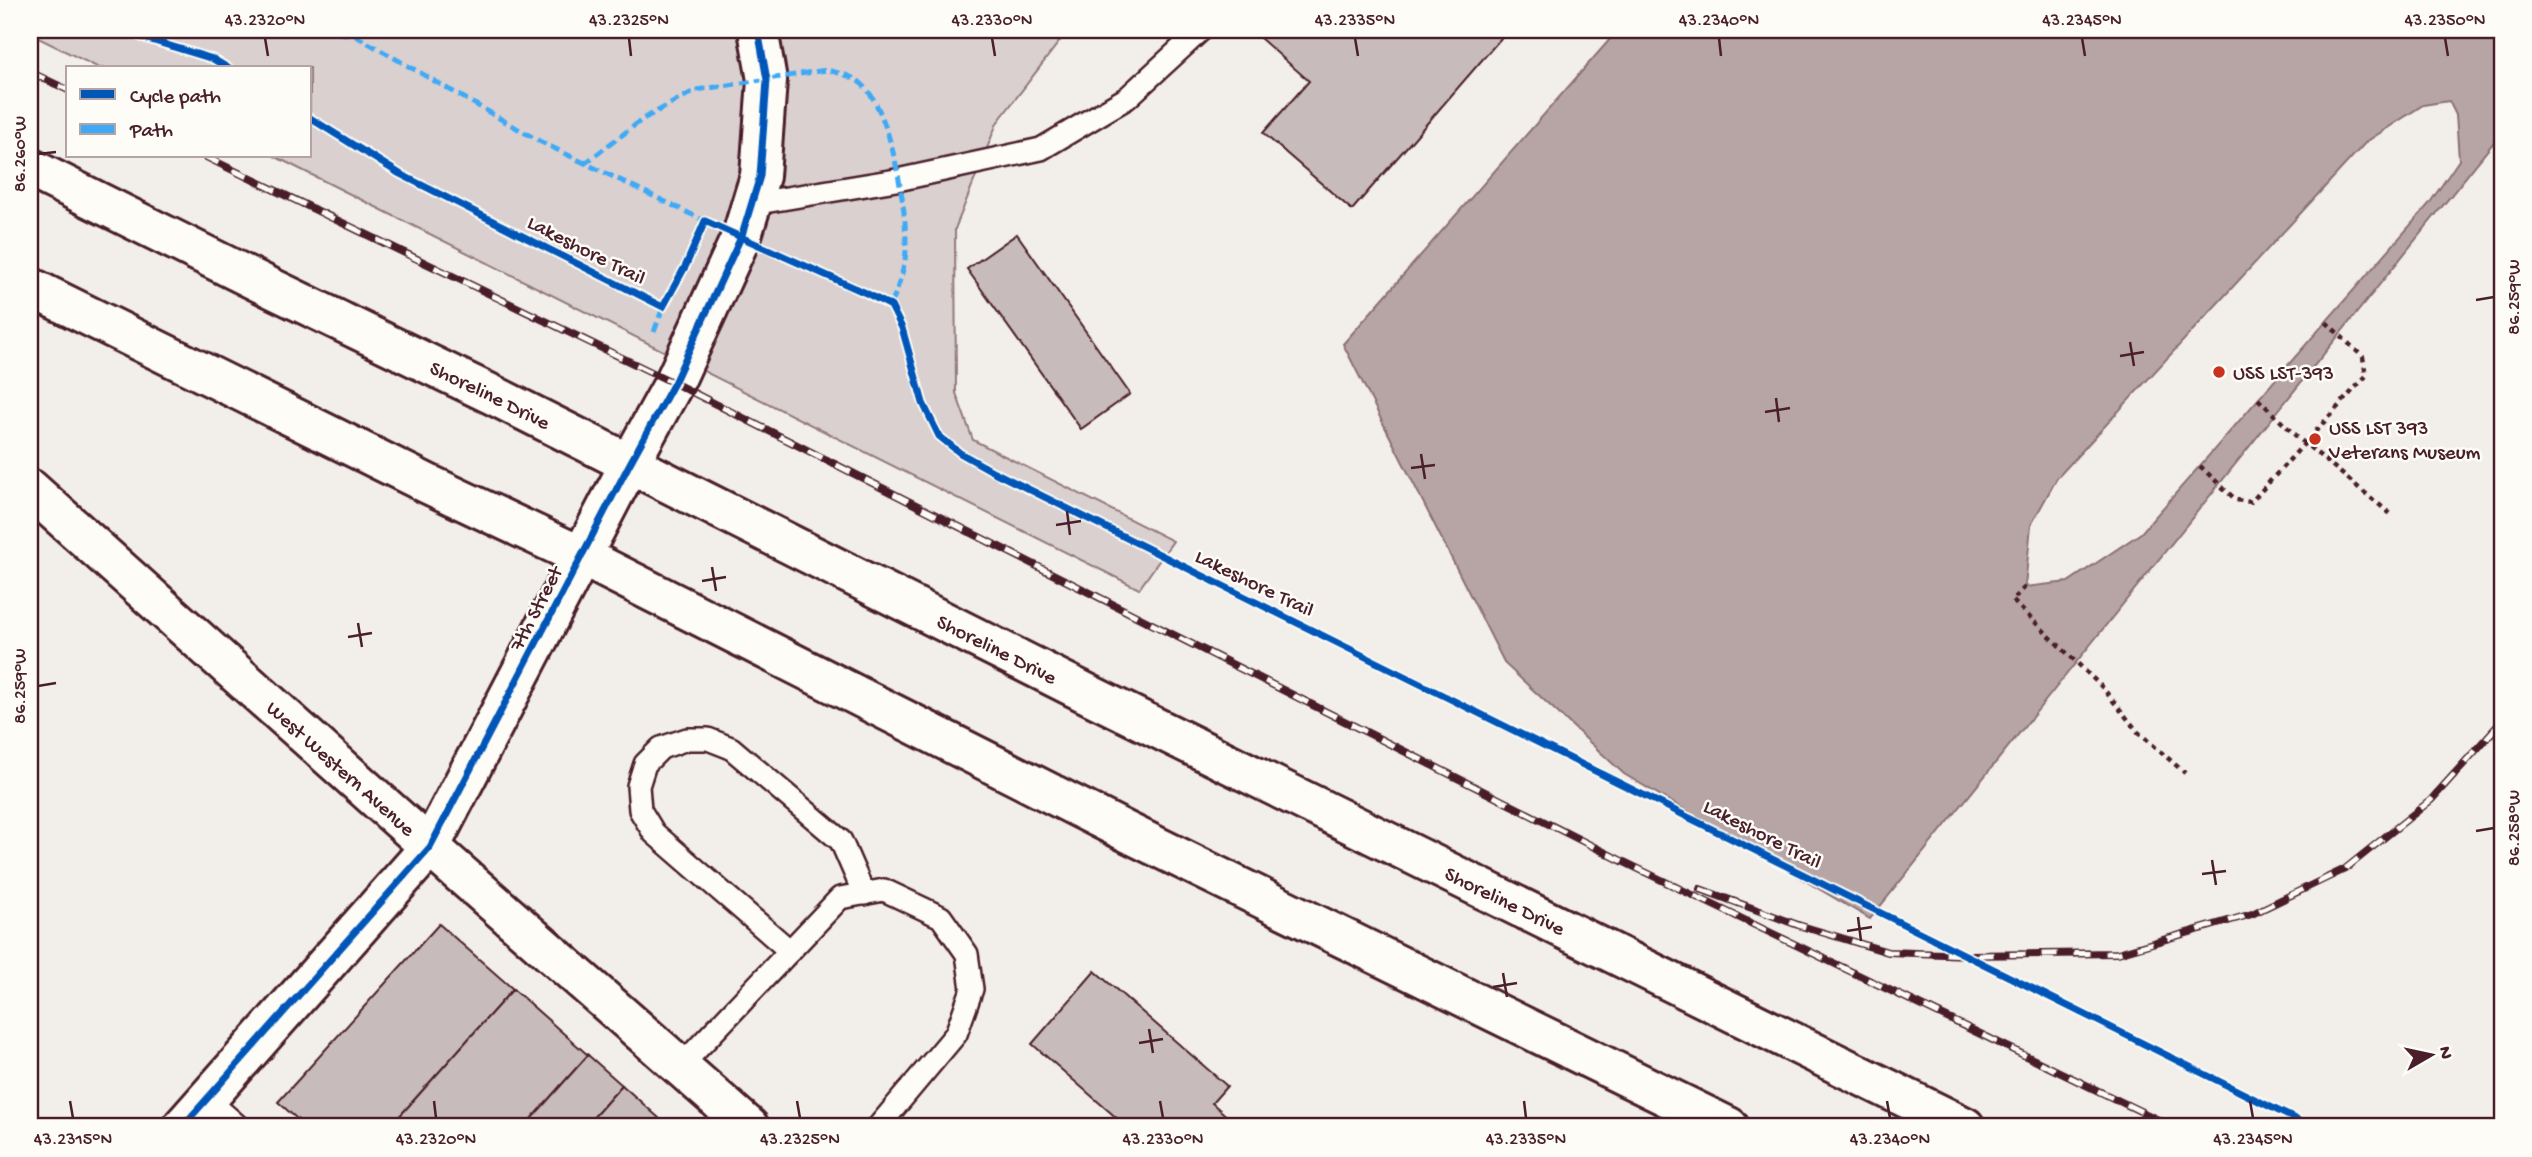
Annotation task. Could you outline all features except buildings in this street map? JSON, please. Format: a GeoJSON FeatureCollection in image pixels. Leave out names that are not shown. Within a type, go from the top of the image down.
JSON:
{"type":"FeatureCollection","features":[{"type":"Feature","properties":{"kind":"main road","name":"7th Street"},"geometry":{"type":"LineString","coordinates":[[182,1127],[430,848],[674,383],[742,235],[760,176],[767,79],[758,30]]}},
{"type":"Feature","properties":{"kind":"main road","name":"Shoreline Drive"},"geometry":{"type":"LineString","coordinates":[[30,168],[495,396],[629,465],[1965,1127]]}},
{"type":"Feature","properties":{"kind":"main road"},"geometry":{"type":"LineString","coordinates":[[30,287],[428,484],[581,556],[1129,833],[1729,1127]]}},
{"type":"Feature","properties":{"kind":"main road","name":"West Western Avenue"},"geometry":{"type":"LineString","coordinates":[[30,489],[430,848],[749,1127]]}},
{"type":"Feature","properties":{"kind":"lane"},"geometry":{"type":"LineString","coordinates":[[751,204],[898,180],[1041,149],[1127,98],[1201,30]]}},
{"type":"Feature","properties":{"kind":"lane"},"geometry":{"type":"LineString","coordinates":[[790,951],[654,833],[640,810],[638,786],[645,764],[661,748],[687,739],[708,739],[731,748],[841,841],[864,894]]}},
{"type":"Feature","properties":{"kind":"lane"},"geometry":{"type":"LineString","coordinates":[[680,1067],[840,898],[884,890],[942,917],[967,954],[972,989],[956,1034],[878,1127]]}},
{"type":"Feature","properties":{"kind":"lane"},"geometry":{"type":"LineString","coordinates":[[206,1099],[239,1127]]}},
{"type":"Feature","properties":{"kind":"path"},"geometry":{"type":"LineString","coordinates":[[2200,466],[2236,500],[2251,502],[2366,376],[2363,358],[2326,322]]}},
{"type":"Feature","properties":{"kind":"path"},"geometry":{"type":"LineString","coordinates":[[2258,399],[2296,436],[2393,516]]}},
{"type":"Feature","properties":{"kind":"path"},"geometry":{"type":"LineString","coordinates":[[2025,587],[2012,600],[2102,687],[2138,732],[2185,774]]}},
{"type":"Feature","properties":{"kind":"shaded area"},"geometry":{"type":"Polygon","coordinates":[[[30,30],[1061,30],[1065,34],[997,123],[955,229],[956,393],[973,440],[1173,541],[1139,589],[278,158],[312,158],[312,66],[95,66],[30,34],[30,30]]]}},
{"type":"Feature","properties":{"kind":"shaded area"},"geometry":{"type":"Polygon","coordinates":[[[1618,30],[2502,30],[2502,132],[1870,919],[1624,774],[1505,664],[1343,344],[1618,30]],[[2449,101],[2423,105],[2366,142],[2057,478],[2031,525],[2025,587],[2068,582],[2141,533],[2429,204],[2459,160],[2456,115],[2449,101]]]}},
{"type":"Feature","properties":{"kind":"railway"},"geometry":{"type":"LineString","coordinates":[[30,72],[66,89]]}},
{"type":"Feature","properties":{"kind":"railway"},"geometry":{"type":"LineString","coordinates":[[208,158],[674,383],[1618,859],[2173,1127]]}},
{"type":"Feature","properties":{"kind":"railway"},"geometry":{"type":"LineString","coordinates":[[1700,889],[1798,925],[1888,952],[1970,955],[2118,953],[2252,914],[2345,869],[2431,800],[2502,721]]}},
{"type":"Feature","properties":{"kind":"marked path"},"geometry":{"type":"LineString","coordinates":[[325,30],[356,36],[541,142],[705,221]]}},
{"type":"Feature","properties":{"kind":"marked path"},"geometry":{"type":"LineString","coordinates":[[584,164],[643,119],[696,90],[827,70],[850,77],[862,84],[881,116],[889,137],[900,186],[906,255],[891,306]]}},
{"type":"Feature","properties":{"kind":"marked path"},"geometry":{"type":"LineString","coordinates":[[654,332],[663,307]]}},
{"type":"Feature","properties":{"kind":"cycle path"},"geometry":{"type":"LineString","coordinates":[[118,30],[213,59],[225,66]]}},
{"type":"Feature","properties":{"kind":"cycle path"},"geometry":{"type":"LineString","coordinates":[[182,1127],[430,847],[674,383],[742,235],[760,176],[767,80],[758,30]]}},
{"type":"Feature","properties":{"kind":"cycle path","name":"Lakeshore Trail"},"geometry":{"type":"LineString","coordinates":[[312,119],[400,174],[663,307],[686,265],[705,221],[866,293],[891,306],[902,328],[923,403],[939,436],[960,453],[2311,1127]]}},
{"type":"Feature","properties":{"kind":"place","name":"USS LST-393"},"geometry":{"type":"Point","coordinates":[2219,372]}},
{"type":"Feature","properties":{"kind":"place","name":"USS LST 393 Veterans Museum"},"geometry":{"type":"Point","coordinates":[2315,439]}}]}
